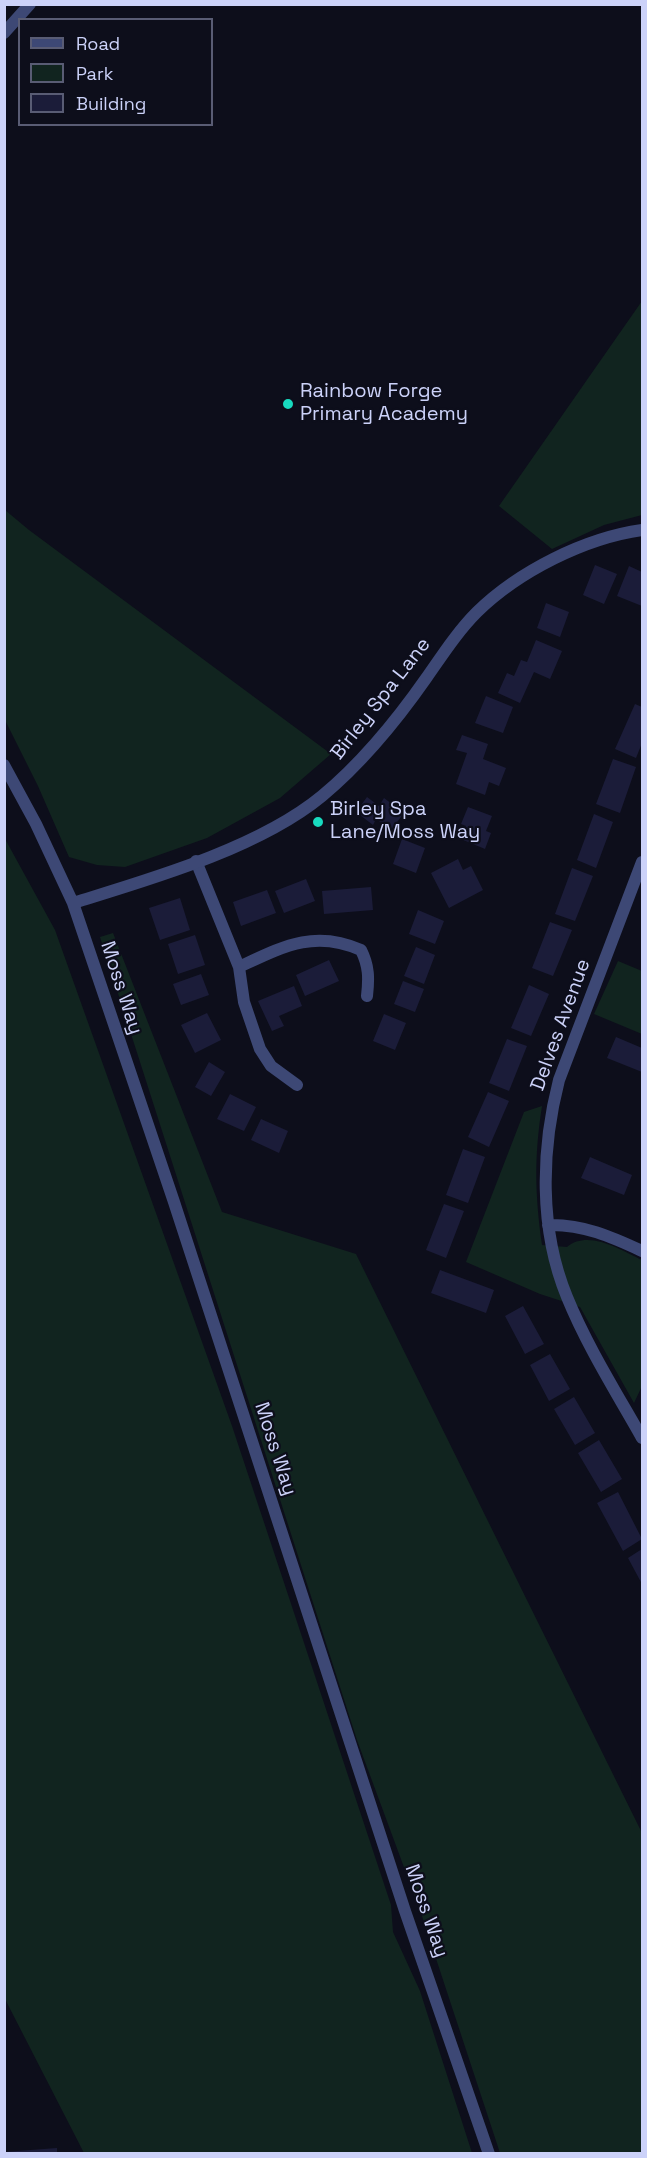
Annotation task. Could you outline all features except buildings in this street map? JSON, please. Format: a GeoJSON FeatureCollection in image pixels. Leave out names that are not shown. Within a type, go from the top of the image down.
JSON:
{"type":"FeatureCollection","features":[{"type":"Feature","properties":{"kind":"street"},"geometry":{"type":"LineString","coordinates":[[4,33],[30,4]]}},
{"type":"Feature","properties":{"kind":"street","name":"Birley Spa Lane"},"geometry":{"type":"LineString","coordinates":[[73,903],[196,861],[252,839],[294,815],[345,777],[398,715],[450,644],[477,612],[498,594],[538,569],[578,550],[608,538],[642,530]]}},
{"type":"Feature","properties":{"kind":"street","name":"Moss Way"},"geometry":{"type":"LineString","coordinates":[[4,765],[36,824],[73,903],[174,1202],[405,1911],[489,2154]]}},
{"type":"Feature","properties":{"kind":"street"},"geometry":{"type":"LineString","coordinates":[[196,861],[239,967],[244,1002],[261,1049],[271,1066],[297,1085]]}},
{"type":"Feature","properties":{"kind":"street","name":"Delves Avenue"},"geometry":{"type":"LineString","coordinates":[[642,862],[559,1080],[550,1113],[546,1192],[548,1225],[554,1260],[566,1296],[584,1334],[642,1438]]}},
{"type":"Feature","properties":{"kind":"street"},"geometry":{"type":"LineString","coordinates":[[239,967],[285,945],[332,939],[361,950],[367,962],[369,979],[367,996]]}},
{"type":"Feature","properties":{"kind":"street"},"geometry":{"type":"LineString","coordinates":[[548,1225],[577,1226],[606,1234],[642,1251]]}},
{"type":"Feature","properties":{"kind":"green space"},"geometry":{"type":"Polygon","coordinates":[[[642,301],[642,515],[604,525],[552,549],[499,506],[642,301]]]}},
{"type":"Feature","properties":{"kind":"green space"},"geometry":{"type":"Polygon","coordinates":[[[5,510],[331,754],[280,798],[207,838],[125,867],[97,865],[69,857],[38,786],[5,720],[5,510]]]}},
{"type":"Feature","properties":{"kind":"green space"},"geometry":{"type":"Polygon","coordinates":[[[4,837],[55,930],[232,1426],[391,1905],[393,1932],[420,1991],[472,2153],[84,2153],[5,1999],[4,837]]]}},
{"type":"Feature","properties":{"kind":"green space"},"geometry":{"type":"Polygon","coordinates":[[[113,933],[222,1212],[356,1254],[642,1833],[642,2153],[500,2153],[422,1916],[357,1740],[100,937],[113,933]]]}},
{"type":"Feature","properties":{"kind":"green space"},"geometry":{"type":"Polygon","coordinates":[[[618,961],[642,971],[642,1034],[594,1014],[618,961]]]}},
{"type":"Feature","properties":{"kind":"green space"},"geometry":{"type":"Polygon","coordinates":[[[542,1106],[536,1176],[542,1245],[567,1247],[575,1242],[594,1241],[615,1247],[642,1260],[642,1386],[634,1403],[580,1307],[540,1294],[466,1262],[524,1112],[542,1106]]]}},
{"type":"Feature","properties":{"kind":"place","name":"Rainbow Forge Primary Academy"},"geometry":{"type":"Point","coordinates":[288,404]}},
{"type":"Feature","properties":{"kind":"place","name":"Birley Spa Lane/Moss Way"},"geometry":{"type":"Point","coordinates":[318,822]}}]}
